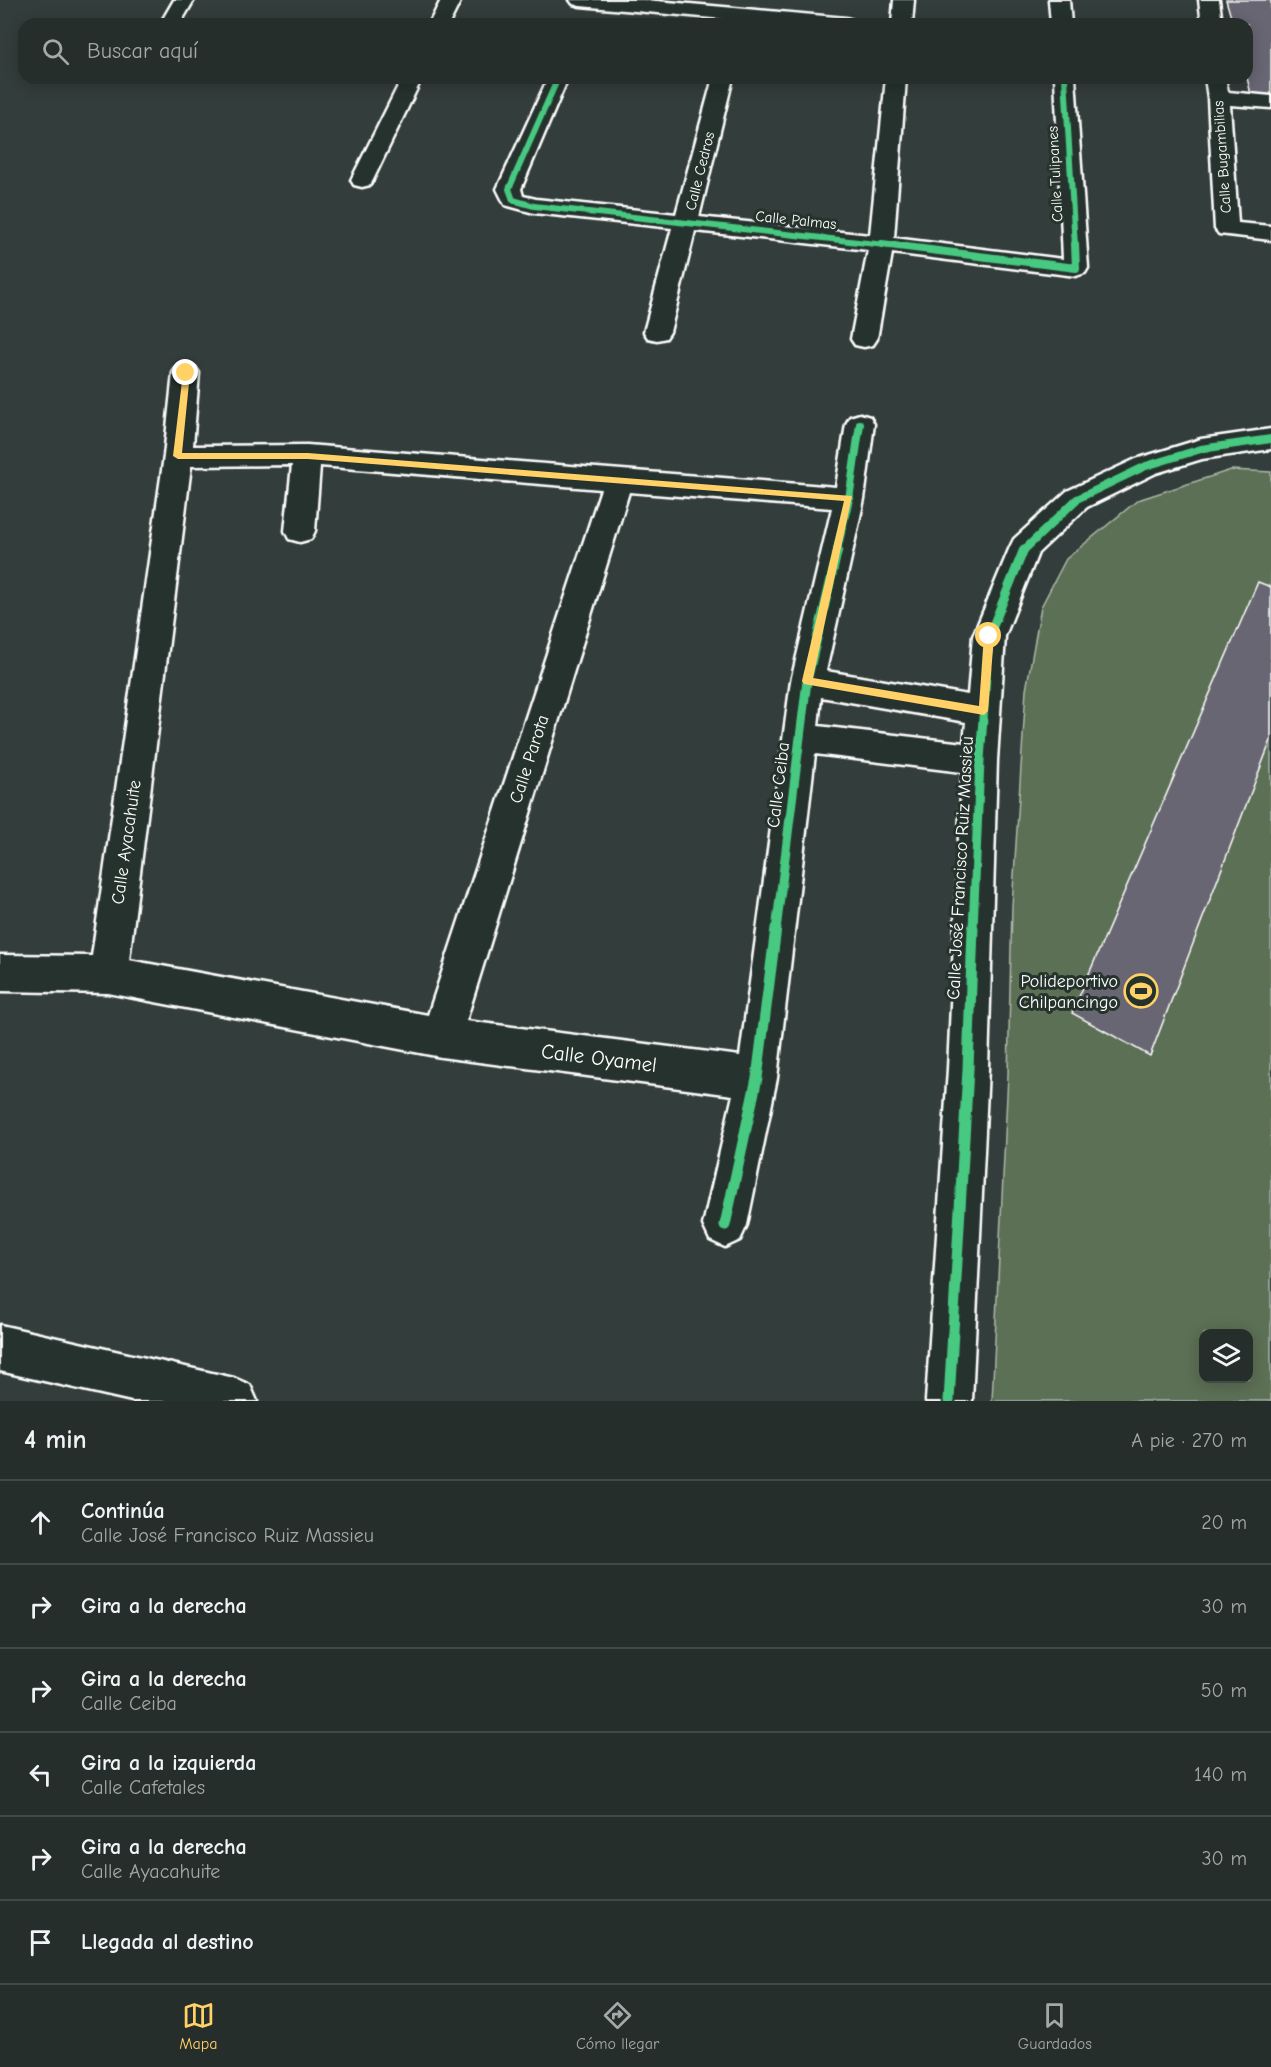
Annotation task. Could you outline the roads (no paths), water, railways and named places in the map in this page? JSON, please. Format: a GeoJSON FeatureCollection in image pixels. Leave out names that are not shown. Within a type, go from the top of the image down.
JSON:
{"type":"FeatureCollection","features":[{"type":"Feature","properties":{"kind":"street"},"geometry":{"type":"LineString","coordinates":[[174,18],[184,0]]}},
{"type":"Feature","properties":{"kind":"street"},"geometry":{"type":"LineString","coordinates":[[442,18],[451,0]]}},
{"type":"Feature","properties":{"kind":"street"},"geometry":{"type":"LineString","coordinates":[[902,18],[904,0]]}},
{"type":"Feature","properties":{"kind":"street"},"geometry":{"type":"LineString","coordinates":[[1059,0],[1060,18]]}},
{"type":"Feature","properties":{"kind":"street"},"geometry":{"type":"LineString","coordinates":[[1209,0],[1211,18]]}},
{"type":"Feature","properties":{"kind":"street"},"geometry":{"type":"LineString","coordinates":[[588,5],[739,13],[788,18]]}},
{"type":"Feature","properties":{"kind":"street"},"geometry":{"type":"LineString","coordinates":[[362,180],[409,84]]}},
{"type":"Feature","properties":{"kind":"street","name":"Calle Palmas"},"geometry":{"type":"LineString","coordinates":[[555,84],[509,189],[513,200],[534,206],[1076,268]]}},
{"type":"Feature","properties":{"kind":"street","name":"Calle Cedros"},"geometry":{"type":"LineString","coordinates":[[657,332],[721,84]]}},
{"type":"Feature","properties":{"kind":"street"},"geometry":{"type":"LineString","coordinates":[[864,339],[880,244],[895,84]]}},
{"type":"Feature","properties":{"kind":"street","name":"Calle Tulipanes"},"geometry":{"type":"LineString","coordinates":[[1065,84],[1076,268]]}},
{"type":"Feature","properties":{"kind":"street"},"geometry":{"type":"LineString","coordinates":[[1217,88],[1271,102]]}},
{"type":"Feature","properties":{"kind":"street","name":"Calle Bugambilias"},"geometry":{"type":"LineString","coordinates":[[1217,88],[1227,229],[1271,233]]}},
{"type":"Feature","properties":{"kind":"street","name":"Calle Ayacahuite"},"geometry":{"type":"LineString","coordinates":[[108,975],[178,456],[186,373]]}},
{"type":"Feature","properties":{"kind":"street","name":"Calle Ceiba"},"geometry":{"type":"LineString","coordinates":[[725,1225],[757,1078],[807,681],[849,499],[860,424]]}},
{"type":"Feature","properties":{"kind":"street","name":"Calle José Francisco Ruiz Massieu"},"geometry":{"type":"LineString","coordinates":[[949,1401],[968,1057],[980,760],[989,636],[1025,547],[1077,499],[1146,466],[1201,449],[1271,439]]}},
{"type":"Feature","properties":{"kind":"street"},"geometry":{"type":"LineString","coordinates":[[178,456],[308,456],[849,499]]}},
{"type":"Feature","properties":{"kind":"street"},"geometry":{"type":"LineString","coordinates":[[300,531],[308,456]]}},
{"type":"Feature","properties":{"kind":"street","name":"Calle Parota"},"geometry":{"type":"LineString","coordinates":[[441,1037],[618,480]]}},
{"type":"Feature","properties":{"kind":"street"},"geometry":{"type":"LineString","coordinates":[[807,681],[984,711]]}},
{"type":"Feature","properties":{"kind":"street"},"geometry":{"type":"LineString","coordinates":[[801,738],[980,760]]}},
{"type":"Feature","properties":{"kind":"street"},"geometry":{"type":"LineString","coordinates":[[0,973],[108,975],[441,1037]]}},
{"type":"Feature","properties":{"kind":"street","name":"Calle Oyamel"},"geometry":{"type":"LineString","coordinates":[[441,1037],[757,1078]]}},
{"type":"Feature","properties":{"kind":"street"},"geometry":{"type":"LineString","coordinates":[[0,1348],[234,1401]]}},
{"type":"Feature","properties":{"kind":"place","name":"Polideportivo Chilpancingo"},"geometry":{"type":"Point","coordinates":[1141,991]}}]}
